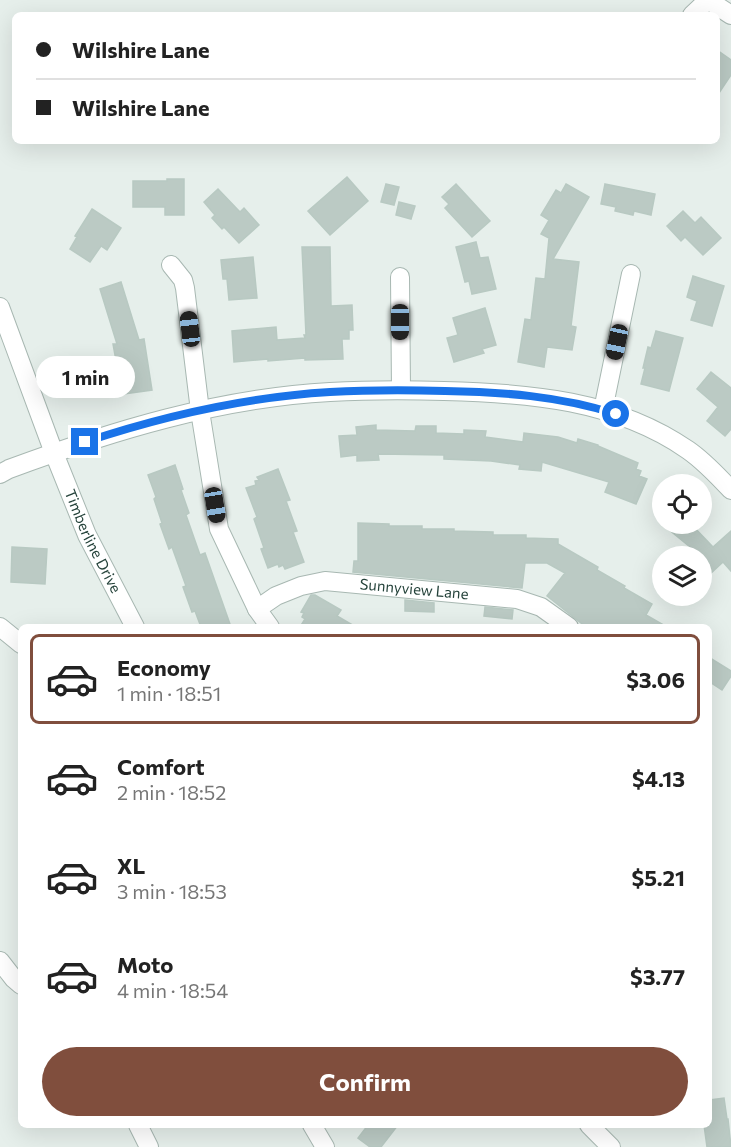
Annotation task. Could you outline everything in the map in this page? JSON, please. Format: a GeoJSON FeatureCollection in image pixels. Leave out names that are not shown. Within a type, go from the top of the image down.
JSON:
{"type":"FeatureCollection","features":[{"type":"Feature","properties":{"kind":"street"},"geometry":{"type":"LineString","coordinates":[[695,12],[708,0],[731,15]]}},
{"type":"Feature","properties":{"kind":"street"},"geometry":{"type":"LineString","coordinates":[[171,265],[183,280],[185,288],[200,411],[219,529],[258,609],[268,624]]}},
{"type":"Feature","properties":{"kind":"street"},"geometry":{"type":"LineString","coordinates":[[603,410],[631,274]]}},
{"type":"Feature","properties":{"kind":"street"},"geometry":{"type":"LineString","coordinates":[[400,277],[401,390]]}},
{"type":"Feature","properties":{"kind":"street","name":"Timberline Drive"},"geometry":{"type":"LineString","coordinates":[[0,306],[87,535],[133,624]]}},
{"type":"Feature","properties":{"kind":"street"},"geometry":{"type":"LineString","coordinates":[[0,474],[54,453],[145,424],[244,403],[330,392],[401,390],[498,392],[574,402],[628,418],[661,434],[688,451],[715,473],[731,490]]}},
{"type":"Feature","properties":{"kind":"street","name":"Sunnyview Lane"},"geometry":{"type":"LineString","coordinates":[[258,609],[276,596],[301,586],[325,581],[517,599],[541,607],[564,624]]}},
{"type":"Feature","properties":{"kind":"street"},"geometry":{"type":"LineString","coordinates":[[0,627],[18,642]]}},
{"type":"Feature","properties":{"kind":"street"},"geometry":{"type":"LineString","coordinates":[[0,961],[18,982]]}},
{"type":"Feature","properties":{"kind":"street"},"geometry":{"type":"LineString","coordinates":[[140,1128],[149,1147]]}},
{"type":"Feature","properties":{"kind":"street"},"geometry":{"type":"LineString","coordinates":[[314,1128],[325,1147]]}},
{"type":"Feature","properties":{"kind":"street"},"geometry":{"type":"LineString","coordinates":[[592,1128],[611,1147]]}},
{"type":"Feature","properties":{"kind":"building"},"geometry":{"type":"Polygon","coordinates":[[[720,52],[731,60],[731,75],[720,92],[720,52]]]}},
{"type":"Feature","properties":{"kind":"building"},"geometry":{"type":"Polygon","coordinates":[[[347,177],[368,201],[330,235],[308,211],[347,177]]]}},
{"type":"Feature","properties":{"kind":"building"},"geometry":{"type":"Polygon","coordinates":[[[167,179],[184,179],[184,215],[165,215],[165,207],[133,207],[133,181],[167,181],[167,179]]]}},
{"type":"Feature","properties":{"kind":"building"},"geometry":{"type":"Polygon","coordinates":[[[386,184],[399,187],[394,205],[381,202],[386,184]]]}},
{"type":"Feature","properties":{"kind":"building"},"geometry":{"type":"Polygon","coordinates":[[[456,184],[490,221],[472,237],[445,208],[449,204],[442,197],[456,184]]]}},
{"type":"Feature","properties":{"kind":"building"},"geometry":{"type":"Polygon","coordinates":[[[566,184],[589,197],[553,259],[579,262],[571,326],[576,327],[572,350],[547,347],[544,367],[518,362],[525,319],[531,320],[536,278],[545,279],[549,238],[541,234],[549,220],[541,215],[556,190],[561,193],[566,184]]]}},
{"type":"Feature","properties":{"kind":"building"},"geometry":{"type":"Polygon","coordinates":[[[605,184],[655,194],[651,215],[634,211],[633,215],[615,211],[616,207],[601,204],[605,184]]]}},
{"type":"Feature","properties":{"kind":"building"},"geometry":{"type":"Polygon","coordinates":[[[218,189],[240,212],[244,208],[259,225],[239,243],[212,218],[215,215],[204,202],[218,189]]]}},
{"type":"Feature","properties":{"kind":"building"},"geometry":{"type":"Polygon","coordinates":[[[399,202],[415,206],[411,219],[396,215],[399,202]]]}},
{"type":"Feature","properties":{"kind":"building"},"geometry":{"type":"Polygon","coordinates":[[[92,209],[121,228],[107,250],[101,246],[90,262],[70,249],[77,237],[75,236],[92,209]]]}},
{"type":"Feature","properties":{"kind":"building"},"geometry":{"type":"Polygon","coordinates":[[[683,211],[695,223],[701,217],[721,238],[703,255],[685,237],[681,241],[667,226],[683,211]]]}},
{"type":"Feature","properties":{"kind":"building"},"geometry":{"type":"Polygon","coordinates":[[[476,242],[480,258],[488,257],[496,289],[472,294],[469,281],[465,282],[456,247],[476,242]]]}},
{"type":"Feature","properties":{"kind":"building"},"geometry":{"type":"Polygon","coordinates":[[[302,247],[330,247],[331,306],[352,305],[353,330],[349,330],[349,339],[342,339],[343,359],[305,360],[305,358],[268,361],[268,359],[234,362],[232,331],[276,327],[277,340],[305,338],[302,247]]]}},
{"type":"Feature","properties":{"kind":"building"},"geometry":{"type":"Polygon","coordinates":[[[253,257],[257,298],[229,300],[227,279],[223,279],[221,260],[253,257]]]}},
{"type":"Feature","properties":{"kind":"building"},"geometry":{"type":"Polygon","coordinates":[[[693,276],[724,286],[712,326],[691,320],[697,301],[687,297],[693,276]]]}},
{"type":"Feature","properties":{"kind":"building"},"geometry":{"type":"Polygon","coordinates":[[[121,282],[139,340],[144,339],[152,390],[117,395],[112,366],[117,366],[113,344],[117,344],[100,289],[121,282]]]}},
{"type":"Feature","properties":{"kind":"building"},"geometry":{"type":"Polygon","coordinates":[[[485,308],[496,345],[482,349],[484,353],[454,362],[447,338],[458,335],[453,318],[485,308]]]}},
{"type":"Feature","properties":{"kind":"building"},"geometry":{"type":"Polygon","coordinates":[[[656,331],[683,338],[669,391],[641,384],[648,347],[651,348],[656,331]]]}},
{"type":"Feature","properties":{"kind":"building"},"geometry":{"type":"Polygon","coordinates":[[[711,372],[731,388],[731,429],[725,436],[707,421],[718,407],[697,389],[711,372]]]}},
{"type":"Feature","properties":{"kind":"building"},"geometry":{"type":"Polygon","coordinates":[[[376,425],[376,430],[415,431],[416,426],[436,426],[436,433],[464,434],[464,430],[486,431],[485,437],[523,442],[524,433],[558,437],[577,443],[578,439],[598,445],[638,463],[636,469],[641,471],[639,476],[647,479],[636,504],[605,492],[609,482],[542,462],[541,471],[519,469],[520,465],[491,461],[444,459],[444,455],[378,454],[379,460],[357,461],[357,455],[341,457],[339,436],[357,435],[356,427],[376,425]]]}},
{"type":"Feature","properties":{"kind":"building"},"geometry":{"type":"Polygon","coordinates":[[[175,465],[189,513],[186,515],[200,555],[205,553],[230,624],[200,624],[195,611],[192,612],[183,587],[186,586],[172,547],[169,549],[160,524],[162,523],[154,499],[156,497],[148,475],[175,465]]]}},
{"type":"Feature","properties":{"kind":"building"},"geometry":{"type":"Polygon","coordinates":[[[278,469],[290,500],[286,501],[297,531],[293,532],[304,562],[285,569],[283,565],[279,567],[278,564],[268,568],[254,519],[257,517],[246,488],[256,485],[255,481],[259,480],[257,477],[278,469]]]}},
{"type":"Feature","properties":{"kind":"building"},"geometry":{"type":"Polygon","coordinates":[[[358,523],[422,526],[422,529],[454,529],[454,531],[493,532],[493,535],[526,535],[526,538],[558,539],[558,544],[598,567],[597,570],[652,604],[646,615],[662,624],[582,624],[547,596],[565,573],[547,563],[525,563],[522,588],[353,572],[354,561],[358,561],[358,523]]]}},
{"type":"Feature","properties":{"kind":"building"},"geometry":{"type":"Polygon","coordinates":[[[731,531],[731,571],[723,562],[712,572],[712,546],[689,546],[674,534],[701,534],[713,547],[731,531]]]}},
{"type":"Feature","properties":{"kind":"building"},"geometry":{"type":"Polygon","coordinates":[[[12,547],[47,549],[45,584],[11,582],[12,547]]]}},
{"type":"Feature","properties":{"kind":"building"},"geometry":{"type":"Polygon","coordinates":[[[311,595],[315,595],[341,610],[337,616],[351,624],[302,624],[305,619],[302,617],[304,613],[301,612],[311,595]]]}},
{"type":"Feature","properties":{"kind":"building"},"geometry":{"type":"Polygon","coordinates":[[[405,600],[434,603],[434,612],[405,611],[405,600]]]}},
{"type":"Feature","properties":{"kind":"building"},"geometry":{"type":"Polygon","coordinates":[[[485,607],[513,610],[512,619],[484,616],[485,607]]]}},
{"type":"Feature","properties":{"kind":"building"},"geometry":{"type":"Polygon","coordinates":[[[712,659],[731,671],[731,676],[722,690],[712,683],[712,659]]]}},
{"type":"Feature","properties":{"kind":"building"},"geometry":{"type":"Polygon","coordinates":[[[724,1098],[731,1147],[707,1147],[704,1128],[712,1128],[712,1100],[724,1098]]]}},
{"type":"Feature","properties":{"kind":"building"},"geometry":{"type":"Polygon","coordinates":[[[366,1128],[396,1128],[381,1147],[370,1147],[358,1138],[366,1128]]]}},
{"type":"Feature","properties":{"kind":"route"},"geometry":{"type":"LineString","coordinates":[[85,442],[200,411],[290,396],[330,392],[401,390],[498,392],[574,402],[616,414]]}}]}
